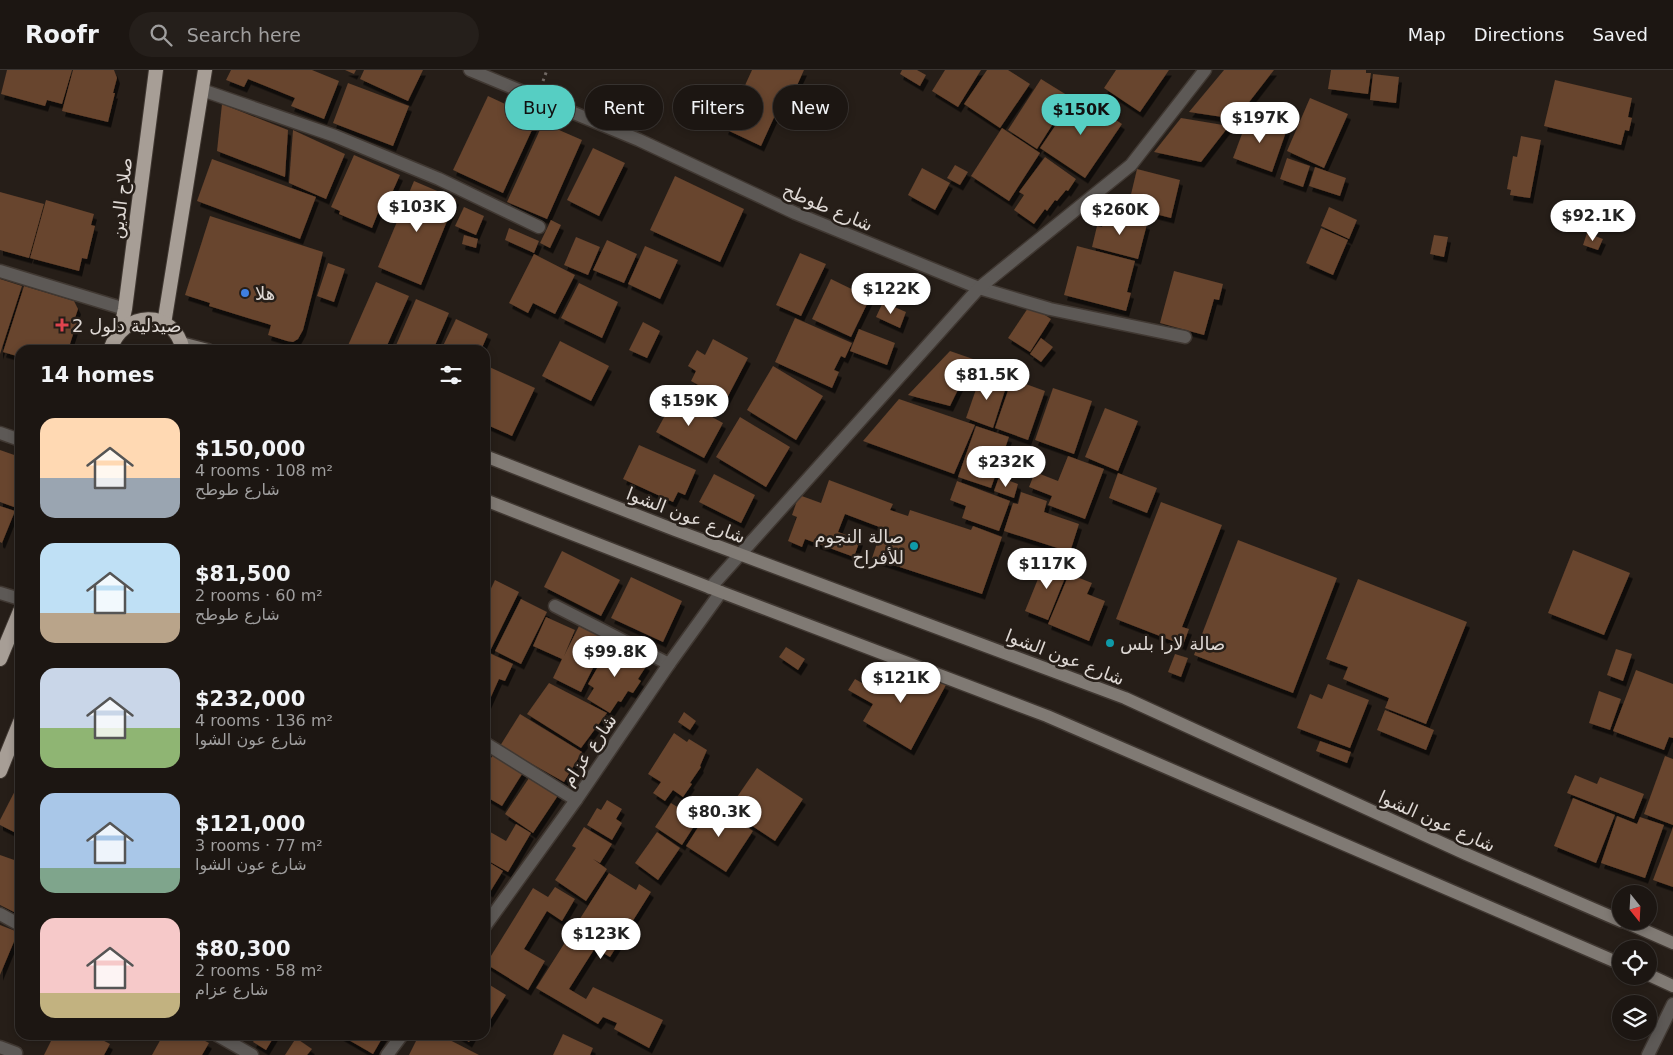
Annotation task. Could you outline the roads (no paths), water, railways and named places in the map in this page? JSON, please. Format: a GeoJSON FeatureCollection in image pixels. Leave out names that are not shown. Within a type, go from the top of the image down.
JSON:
{"type":"FeatureCollection","features":[{"type":"Feature","properties":{"kind":"highway","name":"صلاح الدين"},"geometry":{"type":"LineString","coordinates":[[112,345],[120,331],[125,309],[156,70]]}},
{"type":"Feature","properties":{"kind":"highway"},"geometry":{"type":"LineString","coordinates":[[164,324],[205,70]]}},
{"type":"Feature","properties":{"kind":"highway"},"geometry":{"type":"LineString","coordinates":[[120,331],[129,324],[141,320],[152,320],[164,324],[174,332],[181,345]]}},
{"type":"Feature","properties":{"kind":"highway"},"geometry":{"type":"LineString","coordinates":[[0,659],[15,624]]}},
{"type":"Feature","properties":{"kind":"highway"},"geometry":{"type":"LineString","coordinates":[[0,771],[15,734]]}},
{"type":"Feature","properties":{"kind":"main road","name":"شارع عون الشوا"},"geometry":{"type":"LineString","coordinates":[[490,458],[741,555],[1125,698],[1466,854],[1612,917]]}},
{"type":"Feature","properties":{"kind":"main road"},"geometry":{"type":"LineString","coordinates":[[490,502],[1047,716],[1612,960]]}},
{"type":"Feature","properties":{"kind":"main road","name":"شارع عون الشوا"},"geometry":{"type":"LineString","coordinates":[[1643,930],[1673,943]]}},
{"type":"Feature","properties":{"kind":"main road"},"geometry":{"type":"LineString","coordinates":[[1657,979],[1673,986]]}},
{"type":"Feature","properties":{"kind":"street","name":"شارع طوطح"},"geometry":{"type":"LineString","coordinates":[[470,70],[639,140],[795,213],[979,288],[1050,309],[1185,337]]}},
{"type":"Feature","properties":{"kind":"street","name":"شارع عزام"},"geometry":{"type":"LineString","coordinates":[[490,919],[576,800],[741,555],[979,288],[1131,165],[1206,70]]}},
{"type":"Feature","properties":{"kind":"street"},"geometry":{"type":"LineString","coordinates":[[202,90],[335,136],[439,179],[539,227]]}},
{"type":"Feature","properties":{"kind":"street"},"geometry":{"type":"LineString","coordinates":[[0,271],[125,309]]}},
{"type":"Feature","properties":{"kind":"street"},"geometry":{"type":"LineString","coordinates":[[0,434],[15,438]]}},
{"type":"Feature","properties":{"kind":"street"},"geometry":{"type":"LineString","coordinates":[[0,593],[15,598]]}},
{"type":"Feature","properties":{"kind":"street"},"geometry":{"type":"LineString","coordinates":[[554,606],[669,664]]}},
{"type":"Feature","properties":{"kind":"street"},"geometry":{"type":"LineString","coordinates":[[490,746],[576,800]]}},
{"type":"Feature","properties":{"kind":"street"},"geometry":{"type":"LineString","coordinates":[[0,914],[15,922]]}},
{"type":"Feature","properties":{"kind":"street"},"geometry":{"type":"LineString","coordinates":[[1648,1055],[1673,1004]]}},
{"type":"Feature","properties":{"kind":"street"},"geometry":{"type":"LineString","coordinates":[[226,1040],[252,1055]]}},
{"type":"Feature","properties":{"kind":"street"},"geometry":{"type":"LineString","coordinates":[[387,1055],[398,1040]]}},
{"type":"Feature","properties":{"kind":"street"},"geometry":{"type":"LineString","coordinates":[[0,1047],[16,1053]]}},
{"type":"Feature","properties":{"kind":"place","name":"هلا"},"geometry":{"type":"Point","coordinates":[245,293]}},
{"type":"Feature","properties":{"kind":"place","name":"صيدلية دلول 2"},"geometry":{"type":"Point","coordinates":[62,325]}},
{"type":"Feature","properties":{"kind":"place","name":"صالة النجوم للأفراح"},"geometry":{"type":"Point","coordinates":[914,546]}},
{"type":"Feature","properties":{"kind":"place","name":"صالة لارا بلس"},"geometry":{"type":"Point","coordinates":[1110,643]}}]}
